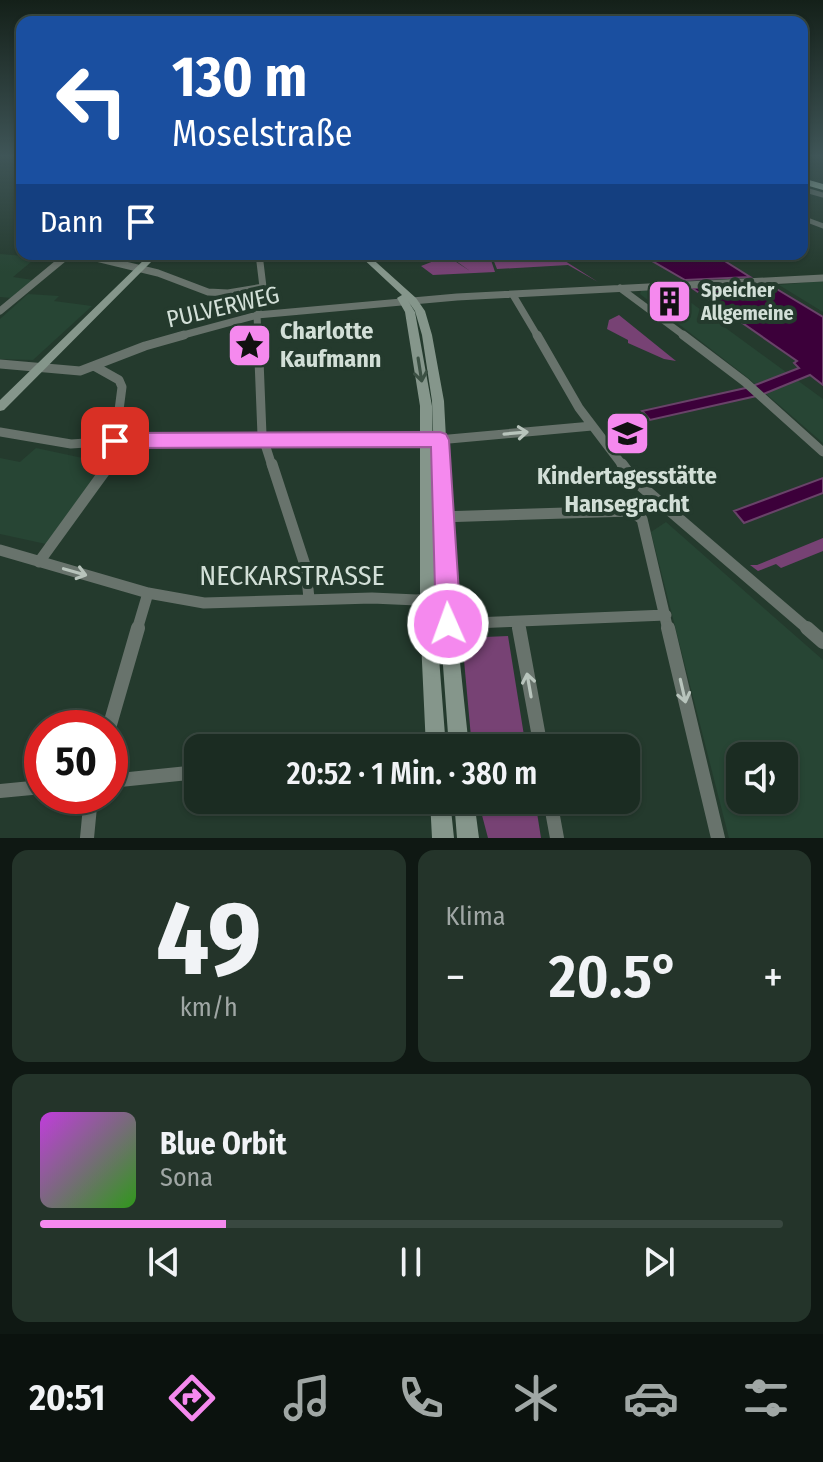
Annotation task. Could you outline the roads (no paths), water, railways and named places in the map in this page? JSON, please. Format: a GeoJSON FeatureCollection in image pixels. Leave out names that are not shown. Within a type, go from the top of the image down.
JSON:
{"type":"FeatureCollection","features":[{"type":"Feature","properties":{"kind":"main road"},"geometry":{"type":"LineString","coordinates":[[0,398],[149,260]]}},
{"type":"Feature","properties":{"kind":"main road"},"geometry":{"type":"LineString","coordinates":[[141,269],[154,260]]}},
{"type":"Feature","properties":{"kind":"main road"},"geometry":{"type":"LineString","coordinates":[[359,260],[409,301]]}},
{"type":"Feature","properties":{"kind":"main road"},"geometry":{"type":"LineString","coordinates":[[368,260],[409,301],[444,518],[448,624],[458,734]]}},
{"type":"Feature","properties":{"kind":"main road"},"geometry":{"type":"LineString","coordinates":[[0,407],[36,368]]}},
{"type":"Feature","properties":{"kind":"main road"},"geometry":{"type":"LineString","coordinates":[[433,440],[427,508],[435,734]]}},
{"type":"Feature","properties":{"kind":"main road"},"geometry":{"type":"LineString","coordinates":[[441,814],[443,838]]}},
{"type":"Feature","properties":{"kind":"main road"},"geometry":{"type":"LineString","coordinates":[[465,814],[468,838]]}},
{"type":"Feature","properties":{"kind":"street"},"geometry":{"type":"LineString","coordinates":[[0,311],[60,260]]}},
{"type":"Feature","properties":{"kind":"street"},"geometry":{"type":"LineString","coordinates":[[97,260],[141,269],[208,292],[228,293],[263,287]]}},
{"type":"Feature","properties":{"kind":"street"},"geometry":{"type":"LineString","coordinates":[[260,260],[263,287],[257,315],[259,416],[264,441],[306,568],[309,599]]}},
{"type":"Feature","properties":{"kind":"street","name":"PULVERWEG"},"geometry":{"type":"LineString","coordinates":[[0,364],[70,372],[145,346],[257,315],[409,301],[823,278]]}},
{"type":"Feature","properties":{"kind":"street"},"geometry":{"type":"LineString","coordinates":[[620,288],[749,386],[823,452]]}},
{"type":"Feature","properties":{"kind":"street"},"geometry":{"type":"LineString","coordinates":[[513,295],[592,426],[634,480],[823,642]]}},
{"type":"Feature","properties":{"kind":"street"},"geometry":{"type":"LineString","coordinates":[[94,366],[119,380],[122,387],[115,441]]}},
{"type":"Feature","properties":{"kind":"street"},"geometry":{"type":"LineString","coordinates":[[0,432],[71,444],[115,441],[433,440],[592,426]]}},
{"type":"Feature","properties":{"kind":"street"},"geometry":{"type":"LineString","coordinates":[[39,562],[127,441]]}},
{"type":"Feature","properties":{"kind":"street"},"geometry":{"type":"LineString","coordinates":[[427,508],[435,516],[444,518],[631,511],[638,514],[645,524],[718,838]]}},
{"type":"Feature","properties":{"kind":"street","name":"NECKARSTRASSE"},"geometry":{"type":"LineString","coordinates":[[0,550],[148,593],[204,603],[428,599],[447,596]]}},
{"type":"Feature","properties":{"kind":"street"},"geometry":{"type":"LineString","coordinates":[[114,710],[148,593]]}},
{"type":"Feature","properties":{"kind":"street"},"geometry":{"type":"LineString","coordinates":[[448,624],[666,615]]}},
{"type":"Feature","properties":{"kind":"street"},"geometry":{"type":"LineString","coordinates":[[518,622],[538,734]]}},
{"type":"Feature","properties":{"kind":"street"},"geometry":{"type":"LineString","coordinates":[[128,779],[184,773]]}},
{"type":"Feature","properties":{"kind":"street"},"geometry":{"type":"LineString","coordinates":[[0,791],[24,789]]}},
{"type":"Feature","properties":{"kind":"street"},"geometry":{"type":"LineString","coordinates":[[87,838],[89,814]]}},
{"type":"Feature","properties":{"kind":"street"},"geometry":{"type":"LineString","coordinates":[[553,814],[557,838]]}},
{"type":"Feature","properties":{"kind":"place","name":"Speicher Allgemeine"},"geometry":{"type":"Point","coordinates":[670,301]}},
{"type":"Feature","properties":{"kind":"place","name":"Charlotte Kaufmann"},"geometry":{"type":"Point","coordinates":[249,345]}},
{"type":"Feature","properties":{"kind":"place","name":"Kindertagesstätte Hansegracht"},"geometry":{"type":"Point","coordinates":[627,434]}}]}
